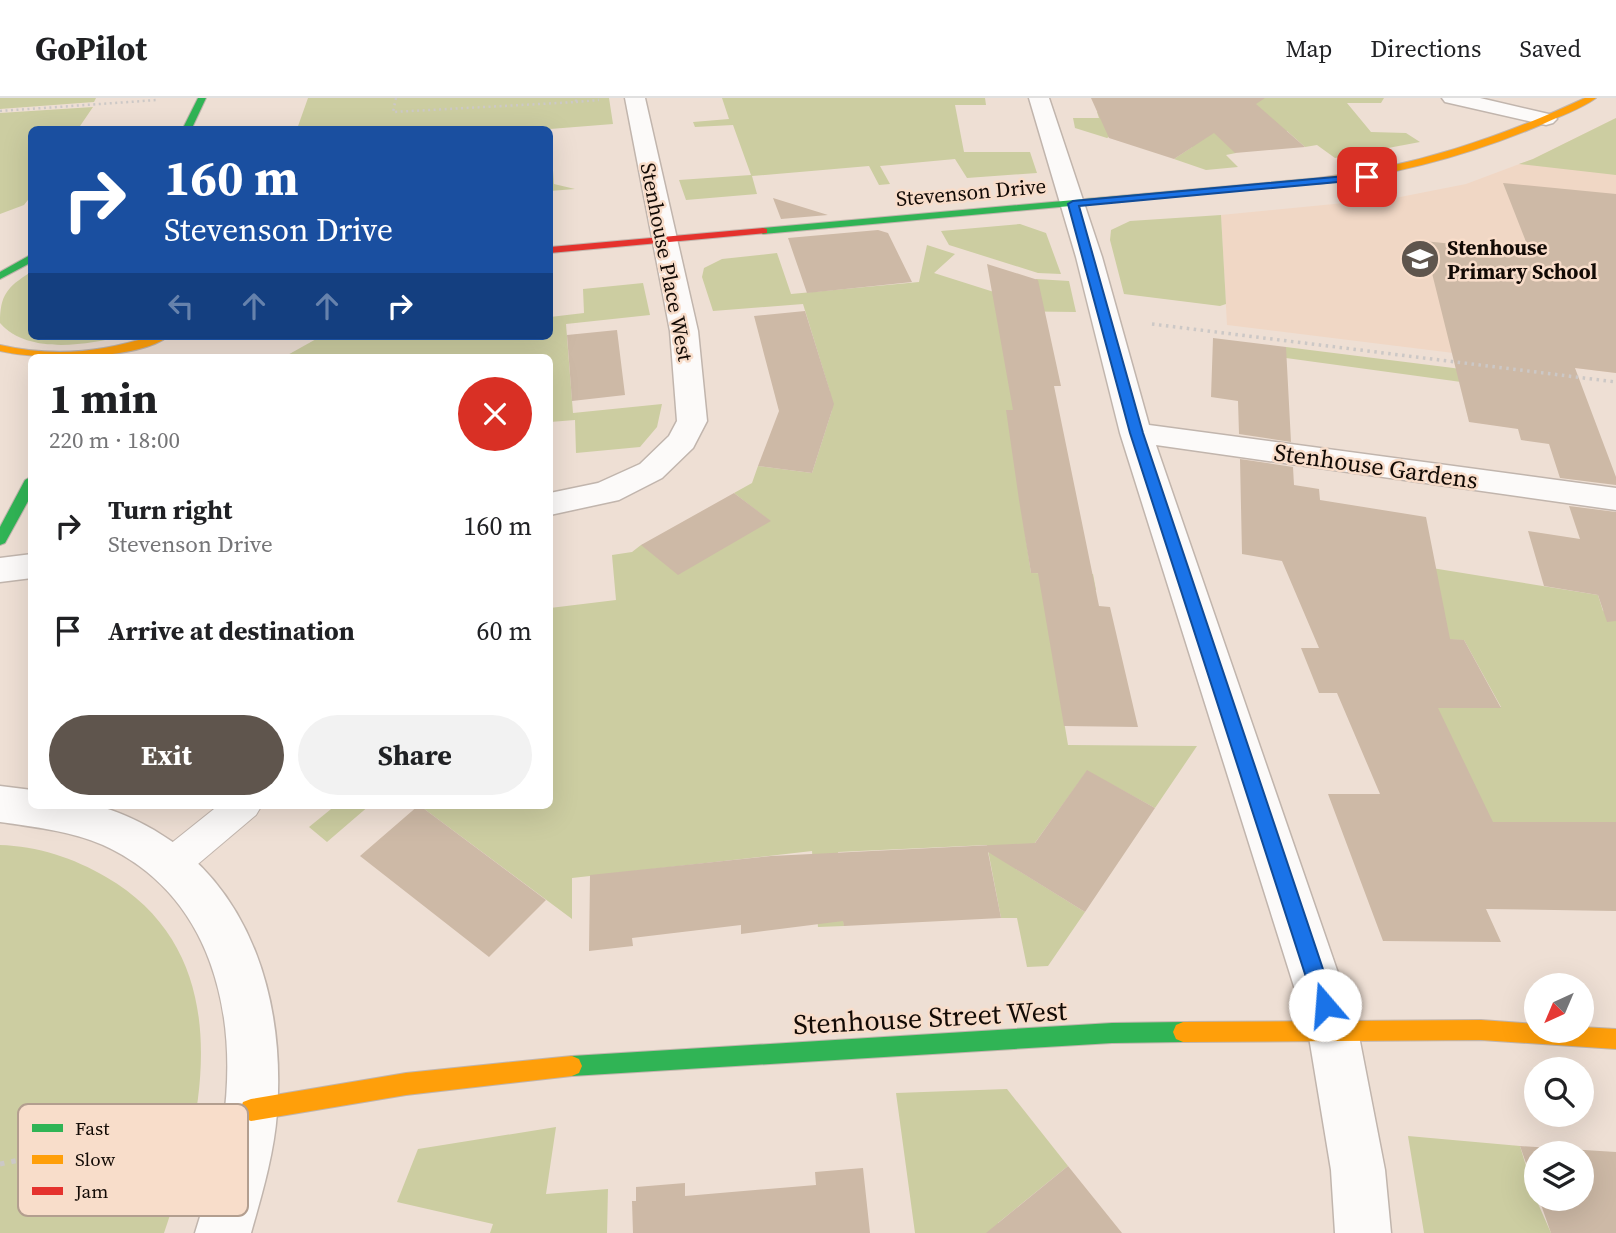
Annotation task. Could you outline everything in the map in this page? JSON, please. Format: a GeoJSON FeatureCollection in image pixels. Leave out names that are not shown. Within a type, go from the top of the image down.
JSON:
{"type":"FeatureCollection","features":[{"type":"Feature","properties":{"kind":"street"},"geometry":{"type":"LineString","coordinates":[[188,126],[202,98]]}},
{"type":"Feature","properties":{"kind":"street","name":"Stenhouse Place West"},"geometry":{"type":"LineString","coordinates":[[553,503],[607,492],[651,471],[682,441],[692,421],[684,331],[635,98]]}},
{"type":"Feature","properties":{"kind":"street"},"geometry":{"type":"LineString","coordinates":[[1039,98],[1073,204],[1136,433],[1333,1031],[1358,1170],[1363,1233]]}},
{"type":"Feature","properties":{"kind":"street"},"geometry":{"type":"LineString","coordinates":[[1452,98],[1546,119]]}},
{"type":"Feature","properties":{"kind":"street","name":"Stevenson Drive"},"geometry":{"type":"LineString","coordinates":[[553,250],[1334,181],[1393,173],[1453,157],[1592,98]]}},
{"type":"Feature","properties":{"kind":"street"},"geometry":{"type":"LineString","coordinates":[[0,276],[28,259]]}},
{"type":"Feature","properties":{"kind":"street"},"geometry":{"type":"LineString","coordinates":[[100,354],[149,340]]}},
{"type":"Feature","properties":{"kind":"street"},"geometry":{"type":"LineString","coordinates":[[0,348],[30,354]]}},
{"type":"Feature","properties":{"kind":"street","name":"Stenhouse Gardens"},"geometry":{"type":"LineString","coordinates":[[1136,433],[1616,499]]}},
{"type":"Feature","properties":{"kind":"street"},"geometry":{"type":"LineString","coordinates":[[0,540],[28,488]]}},
{"type":"Feature","properties":{"kind":"street"},"geometry":{"type":"LineString","coordinates":[[0,570],[28,566]]}},
{"type":"Feature","properties":{"kind":"street"},"geometry":{"type":"LineString","coordinates":[[0,804],[28,807]]}},
{"type":"Feature","properties":{"kind":"street"},"geometry":{"type":"LineString","coordinates":[[42,809],[76,815],[118,830],[172,863],[213,911],[234,951],[247,997],[253,1051],[248,1129]]}},
{"type":"Feature","properties":{"kind":"street","name":"Stenhouse Street West"},"geometry":{"type":"LineString","coordinates":[[251,1110],[406,1084],[575,1066],[1112,1033],[1481,1030],[1616,1039]]}},
{"type":"Feature","properties":{"kind":"street"},"geometry":{"type":"LineString","coordinates":[[223,1233],[228,1216]]}},
{"type":"Feature","properties":{"kind":"lane"},"geometry":{"type":"LineString","coordinates":[[172,863],[239,809]]}},
{"type":"Feature","properties":{"kind":"path"},"geometry":{"type":"LineString","coordinates":[[396,98],[393,112],[576,102],[576,98]]}},
{"type":"Feature","properties":{"kind":"path"},"geometry":{"type":"LineString","coordinates":[[0,111],[166,100]]}},
{"type":"Feature","properties":{"kind":"path"},"geometry":{"type":"LineString","coordinates":[[1106,318],[1616,382]]}},
{"type":"Feature","properties":{"kind":"path"},"geometry":{"type":"LineString","coordinates":[[0,1164],[18,1160]]}},
{"type":"Feature","properties":{"kind":"shaded area","name":"Stenhouse Primary School"},"geometry":{"type":"Polygon","coordinates":[[[1616,118],[1616,373],[1227,325],[1221,215],[1395,198],[1466,184],[1533,159],[1616,118]]]}},
{"type":"Feature","properties":{"kind":"green space"},"geometry":{"type":"Polygon","coordinates":[[[0,98],[96,98],[94,102],[0,109],[0,98]]]}},
{"type":"Feature","properties":{"kind":"green space"},"geometry":{"type":"Polygon","coordinates":[[[308,98],[609,98],[613,124],[553,129],[553,126],[298,126],[308,98]]]}},
{"type":"Feature","properties":{"kind":"green space"},"geometry":{"type":"Polygon","coordinates":[[[722,98],[985,98],[986,105],[955,105],[964,152],[1030,152],[1037,173],[967,178],[955,159],[880,166],[890,184],[879,185],[869,166],[752,176],[757,194],[686,200],[679,180],[751,175],[733,125],[695,127],[693,122],[729,119],[722,98]]]}},
{"type":"Feature","properties":{"kind":"green space"},"geometry":{"type":"Polygon","coordinates":[[[1127,98],[1384,98],[1381,103],[1347,103],[1371,132],[1406,133],[1420,142],[1335,158],[1317,145],[1305,147],[1287,131],[1220,137],[1236,153],[1226,155],[1238,167],[1206,170],[1174,159],[1192,147],[1126,126],[1107,138],[1075,128],[1073,118],[1099,118],[1097,112],[1134,112],[1127,98]]]}},
{"type":"Feature","properties":{"kind":"green space"},"geometry":{"type":"Polygon","coordinates":[[[93,107],[80,126],[28,126],[28,200],[24,205],[0,214],[0,113],[93,107]]]}},
{"type":"Feature","properties":{"kind":"green space"},"geometry":{"type":"Polygon","coordinates":[[[1616,118],[1616,175],[1519,164],[1533,159],[1616,118]]]}},
{"type":"Feature","properties":{"kind":"green space"},"geometry":{"type":"Polygon","coordinates":[[[553,170],[554,184],[575,189],[553,191],[553,170]]]}},
{"type":"Feature","properties":{"kind":"green space"},"geometry":{"type":"Polygon","coordinates":[[[1221,215],[1226,304],[1220,306],[1124,294],[1110,240],[1111,230],[1130,221],[1221,215]]]}},
{"type":"Feature","properties":{"kind":"green space"},"geometry":{"type":"Polygon","coordinates":[[[1020,224],[1046,233],[1061,274],[1038,273],[949,245],[941,231],[1020,224]]]}},
{"type":"Feature","properties":{"kind":"green space"},"geometry":{"type":"Polygon","coordinates":[[[927,245],[955,254],[934,273],[1016,299],[1036,279],[1069,281],[1076,312],[996,311],[1059,411],[1007,410],[1031,573],[1093,574],[1096,590],[1042,590],[1068,745],[1197,746],[1155,808],[1087,771],[1016,869],[1085,912],[1048,966],[1027,967],[1017,918],[1001,918],[987,845],[838,852],[844,926],[818,927],[812,851],[572,878],[572,919],[424,809],[553,809],[553,608],[616,600],[612,555],[632,552],[641,545],[770,521],[734,493],[752,483],[758,466],[812,473],[832,410],[782,403],[830,392],[803,304],[713,311],[702,277],[704,268],[722,259],[777,253],[791,294],[919,282],[927,245]]]}},
{"type":"Feature","properties":{"kind":"green space"},"geometry":{"type":"Polygon","coordinates":[[[28,274],[28,340],[103,340],[76,344],[42,344],[26,340],[12,333],[0,323],[1,305],[6,293],[28,274]]]}},
{"type":"Feature","properties":{"kind":"green space"},"geometry":{"type":"Polygon","coordinates":[[[643,283],[650,315],[566,324],[573,413],[662,404],[657,427],[640,447],[576,453],[575,420],[553,422],[553,354],[289,354],[314,340],[553,340],[553,317],[584,313],[583,289],[643,283]]]}},
{"type":"Feature","properties":{"kind":"green space"},"geometry":{"type":"Polygon","coordinates":[[[1286,347],[1501,374],[1505,388],[1286,358],[1286,347]]]}},
{"type":"Feature","properties":{"kind":"green space"},"geometry":{"type":"Polygon","coordinates":[[[1364,557],[1598,595],[1603,611],[1616,614],[1616,822],[1445,822],[1437,708],[1501,707],[1464,640],[1404,639],[1364,557]]]}},
{"type":"Feature","properties":{"kind":"green space"},"geometry":{"type":"Polygon","coordinates":[[[331,809],[365,809],[327,842],[309,827],[331,809]]]}},
{"type":"Feature","properties":{"kind":"green space"},"geometry":{"type":"Polygon","coordinates":[[[0,845],[55,854],[81,864],[106,877],[148,909],[177,948],[194,992],[201,1039],[196,1104],[18,1104],[18,1216],[169,1216],[164,1233],[0,1233],[0,845]]]}},
{"type":"Feature","properties":{"kind":"green space"},"geometry":{"type":"Polygon","coordinates":[[[1007,1089],[1068,1166],[998,1223],[1004,1233],[915,1233],[896,1093],[1007,1089]]]}},
{"type":"Feature","properties":{"kind":"green space"},"geometry":{"type":"Polygon","coordinates":[[[556,1127],[546,1194],[608,1189],[607,1233],[490,1233],[493,1224],[397,1202],[418,1149],[556,1127]]]}},
{"type":"Feature","properties":{"kind":"green space"},"geometry":{"type":"Polygon","coordinates":[[[1408,1136],[1520,1146],[1524,1159],[1524,1211],[1541,1211],[1551,1233],[1424,1233],[1408,1136]]]}},
{"type":"Feature","properties":{"kind":"building"},"geometry":{"type":"Polygon","coordinates":[[[1091,98],[1265,98],[1256,104],[1305,147],[1235,153],[1214,133],[1174,159],[1109,138],[1091,98]]]}},
{"type":"Feature","properties":{"kind":"building"},"geometry":{"type":"Polygon","coordinates":[[[1503,183],[1616,194],[1616,373],[1575,368],[1616,477],[1616,485],[1560,478],[1549,444],[1521,440],[1518,429],[1469,422],[1424,241],[1530,252],[1503,183]]]}},
{"type":"Feature","properties":{"kind":"building"},"geometry":{"type":"Polygon","coordinates":[[[773,198],[828,215],[781,219],[773,198]]]}},
{"type":"Feature","properties":{"kind":"building"},"geometry":{"type":"Polygon","coordinates":[[[878,230],[888,233],[912,282],[807,293],[788,238],[878,230]]]}},
{"type":"Feature","properties":{"kind":"building"},"geometry":{"type":"Polygon","coordinates":[[[987,264],[1038,280],[1061,386],[1054,386],[1099,606],[1110,607],[1138,727],[1064,726],[1038,573],[1031,573],[1006,410],[1013,410],[987,264]]]}},
{"type":"Feature","properties":{"kind":"building"},"geometry":{"type":"Polygon","coordinates":[[[805,311],[834,404],[812,473],[758,466],[779,411],[754,316],[805,311]]]}},
{"type":"Feature","properties":{"kind":"building"},"geometry":{"type":"Polygon","coordinates":[[[617,330],[625,395],[572,401],[567,335],[617,330]]]}},
{"type":"Feature","properties":{"kind":"building"},"geometry":{"type":"Polygon","coordinates":[[[1213,338],[1286,347],[1291,442],[1239,434],[1238,401],[1211,397],[1213,338]]]}},
{"type":"Feature","properties":{"kind":"building"},"geometry":{"type":"Polygon","coordinates":[[[1240,459],[1293,467],[1294,485],[1319,489],[1320,500],[1426,517],[1450,639],[1464,640],[1501,708],[1438,708],[1493,822],[1616,822],[1616,911],[1486,909],[1501,942],[1383,941],[1328,794],[1380,794],[1337,693],[1319,693],[1301,648],[1319,648],[1282,561],[1242,554],[1240,459]]]}},
{"type":"Feature","properties":{"kind":"building"},"geometry":{"type":"Polygon","coordinates":[[[734,493],[771,521],[678,575],[641,545],[734,493]]]}},
{"type":"Feature","properties":{"kind":"building"},"geometry":{"type":"Polygon","coordinates":[[[1569,506],[1616,512],[1616,621],[1607,622],[1598,595],[1544,586],[1528,531],[1580,539],[1569,506]]]}},
{"type":"Feature","properties":{"kind":"building"},"geometry":{"type":"Polygon","coordinates":[[[1087,770],[1155,808],[1085,912],[988,852],[1001,918],[844,926],[843,921],[741,934],[741,925],[632,938],[633,946],[589,951],[590,875],[771,856],[1035,843],[1087,770]]]}},
{"type":"Feature","properties":{"kind":"building"},"geometry":{"type":"Polygon","coordinates":[[[414,809],[424,809],[546,900],[489,957],[360,856],[414,809]]]}},
{"type":"Feature","properties":{"kind":"building"},"geometry":{"type":"Polygon","coordinates":[[[1594,1151],[1616,1152],[1616,1233],[1551,1233],[1543,1211],[1594,1211],[1594,1151]]]}},
{"type":"Feature","properties":{"kind":"building"},"geometry":{"type":"Polygon","coordinates":[[[1068,1166],[1122,1233],[986,1233],[1068,1166]]]}},
{"type":"Feature","properties":{"kind":"building"},"geometry":{"type":"Polygon","coordinates":[[[863,1168],[870,1233],[633,1233],[632,1201],[636,1201],[636,1187],[685,1183],[685,1196],[816,1185],[815,1172],[863,1168]]]}},
{"type":"Feature","properties":{"kind":"traffic: fast"},"geometry":{"type":"LineString","coordinates":[[188,126],[202,98]]}},
{"type":"Feature","properties":{"kind":"traffic: fast"},"geometry":{"type":"LineString","coordinates":[[763,231],[1318,181]]}},
{"type":"Feature","properties":{"kind":"traffic: fast"},"geometry":{"type":"LineString","coordinates":[[0,276],[28,259]]}},
{"type":"Feature","properties":{"kind":"traffic: fast"},"geometry":{"type":"LineString","coordinates":[[0,540],[28,488]]}},
{"type":"Feature","properties":{"kind":"traffic: fast"},"geometry":{"type":"LineString","coordinates":[[572,1066],[1112,1033],[1183,1032]]}},
{"type":"Feature","properties":{"kind":"traffic: slow"},"geometry":{"type":"LineString","coordinates":[[1318,181],[1390,171],[1459,153],[1526,128],[1592,98]]}},
{"type":"Feature","properties":{"kind":"traffic: slow"},"geometry":{"type":"LineString","coordinates":[[89,354],[152,340]]}},
{"type":"Feature","properties":{"kind":"traffic: slow"},"geometry":{"type":"LineString","coordinates":[[0,348],[28,354]]}},
{"type":"Feature","properties":{"kind":"traffic: slow"},"geometry":{"type":"LineString","coordinates":[[1183,1032],[1481,1030],[1616,1039]]}},
{"type":"Feature","properties":{"kind":"traffic: slow"},"geometry":{"type":"LineString","coordinates":[[251,1110],[406,1084],[572,1066]]}},
{"type":"Feature","properties":{"kind":"traffic: jam"},"geometry":{"type":"LineString","coordinates":[[553,250],[763,231]]}},
{"type":"Feature","properties":{"kind":"place","name":"Stenhouse Primary School"},"geometry":{"type":"Point","coordinates":[1420,259]}},
{"type":"Feature","properties":{"kind":"route"},"geometry":{"type":"LineString","coordinates":[[1325,1005],[1136,433],[1073,204],[1367,177]]}}]}
